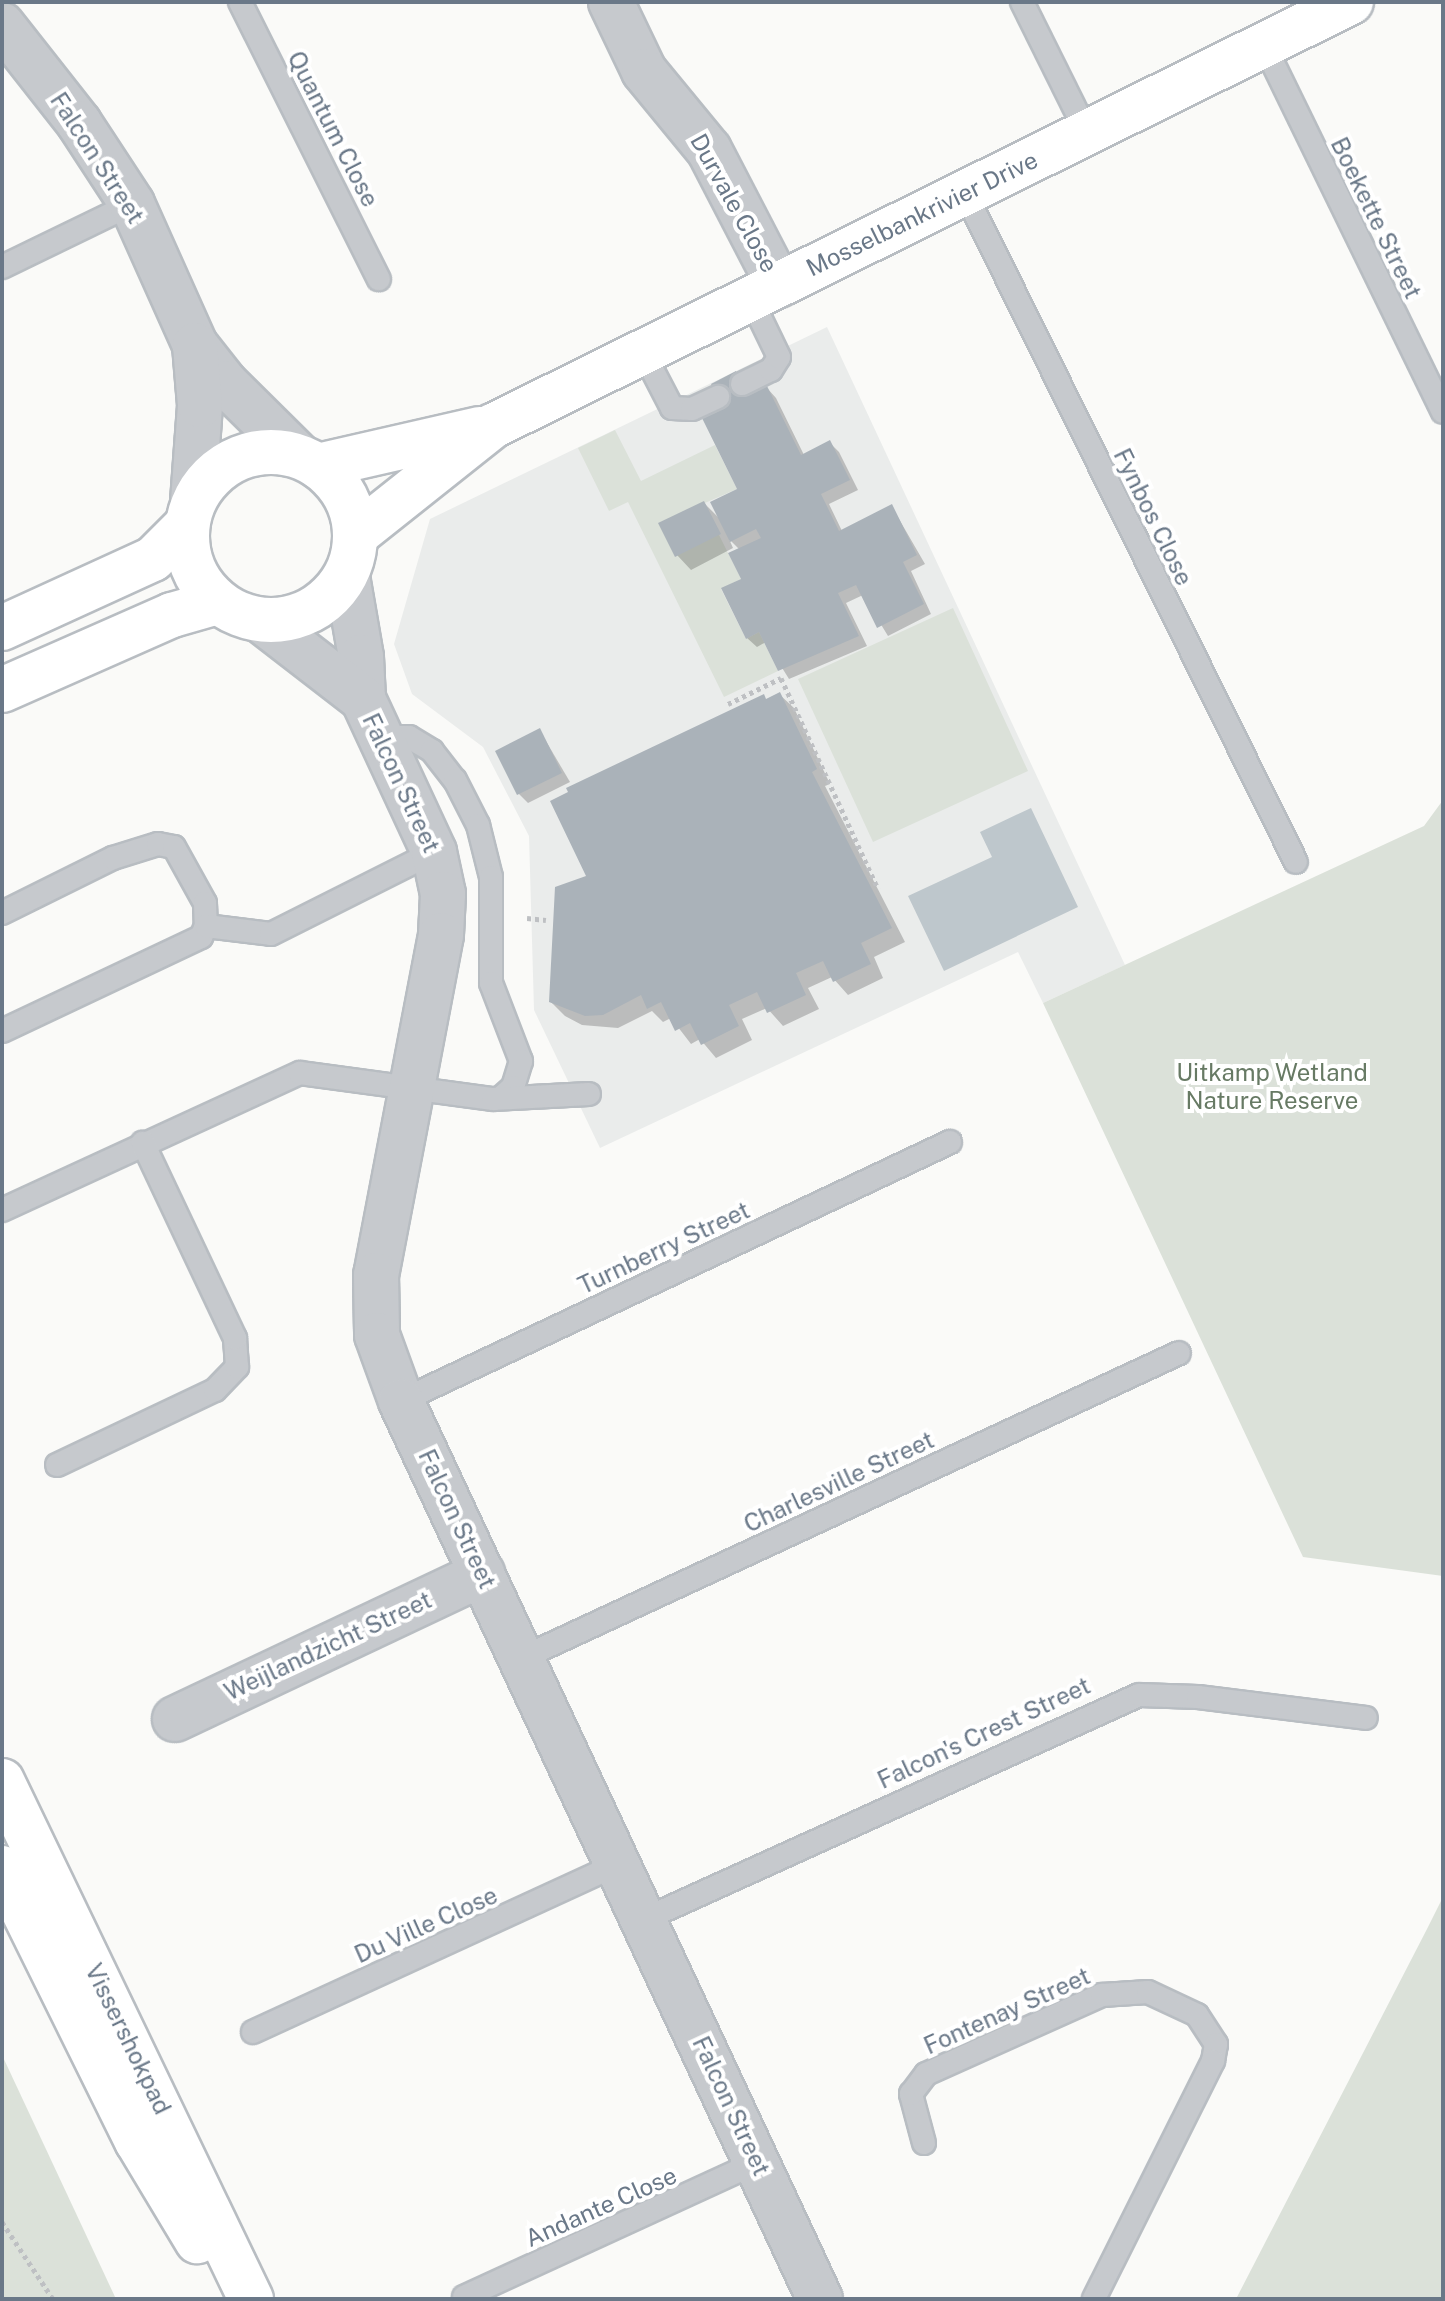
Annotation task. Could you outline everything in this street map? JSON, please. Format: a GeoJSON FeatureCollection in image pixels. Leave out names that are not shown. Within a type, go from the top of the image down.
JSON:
{"type":"FeatureCollection","features":[{"type":"Feature","properties":{"kind":"street","name":"Durvale Close"},"geometry":{"type":"LineString","coordinates":[[611,2],[644,71],[709,150],[765,292]]}},
{"type":"Feature","properties":{"kind":"street","name":"Mosselbankrivier Drive"},"geometry":{"type":"LineString","coordinates":[[357,534],[493,426],[1351,2]]}},
{"type":"Feature","properties":{"kind":"street","name":"Falcon Street"},"geometry":{"type":"LineString","coordinates":[[2,25],[79,123],[132,204],[195,345],[225,383],[308,460]]}},
{"type":"Feature","properties":{"kind":"street","name":"Falcon Street"},"geometry":{"type":"LineString","coordinates":[[190,513],[200,405],[195,345]]}},
{"type":"Feature","properties":{"kind":"street","name":"Mosselbankrivier Drive"},"geometry":{"type":"LineString","coordinates":[[308,460],[493,426]]}},
{"type":"Feature","properties":{"kind":"street"},"geometry":{"type":"LineString","coordinates":[[2,628],[153,559],[190,513],[208,478],[229,462],[254,452],[308,460],[349,502],[357,534],[347,576],[309,612],[262,621],[218,602],[193,568],[190,513]]}},
{"type":"Feature","properties":{"kind":"street","name":"Falcon Street"},"geometry":{"type":"LineString","coordinates":[[347,576],[372,718],[434,852],[443,915],[374,1306],[380,1348],[401,1401],[820,2299]]}},
{"type":"Feature","properties":{"kind":"street"},"geometry":{"type":"LineString","coordinates":[[2,690],[172,615],[218,602]]}},
{"type":"Feature","properties":{"kind":"street","name":"Falcon Street"},"geometry":{"type":"LineString","coordinates":[[262,621],[372,718]]}},
{"type":"Feature","properties":{"kind":"street","name":"Weijlandzicht Street"},"geometry":{"type":"LineString","coordinates":[[175,1719],[482,1574]]}},
{"type":"Feature","properties":{"kind":"street","name":"Vissershokpad"},"geometry":{"type":"LineString","coordinates":[[2,1781],[251,2299]]}},
{"type":"Feature","properties":{"kind":"street","name":"Vissershokpad"},"geometry":{"type":"LineString","coordinates":[[2,1868],[137,2141],[231,2299]]}},
{"type":"Feature","properties":{"kind":"lane","name":"Quantum Close"},"geometry":{"type":"LineString","coordinates":[[240,2],[379,279]]}},
{"type":"Feature","properties":{"kind":"lane"},"geometry":{"type":"LineString","coordinates":[[1022,2],[1087,133]]}},
{"type":"Feature","properties":{"kind":"lane","name":"Boekette Street"},"geometry":{"type":"LineString","coordinates":[[1264,45],[1443,412]]}},
{"type":"Feature","properties":{"kind":"lane","name":"Fynbos Close"},"geometry":{"type":"LineString","coordinates":[[965,193],[1296,862]]}},
{"type":"Feature","properties":{"kind":"lane"},"geometry":{"type":"LineString","coordinates":[[2,267],[132,204]]}},
{"type":"Feature","properties":{"kind":"lane"},"geometry":{"type":"LineString","coordinates":[[742,384],[771,370],[779,357],[765,292]]}},
{"type":"Feature","properties":{"kind":"lane"},"geometry":{"type":"LineString","coordinates":[[643,352],[672,408],[692,409],[718,397]]}},
{"type":"Feature","properties":{"kind":"lane"},"geometry":{"type":"LineString","coordinates":[[372,718],[432,751],[455,780],[478,825],[492,888],[491,983],[521,1061],[513,1087],[502,1097]]}},
{"type":"Feature","properties":{"kind":"lane"},"geometry":{"type":"LineString","coordinates":[[2,913],[123,854],[158,844],[174,847],[205,903],[206,926],[201,937],[2,1031]]}},
{"type":"Feature","properties":{"kind":"lane"},"geometry":{"type":"LineString","coordinates":[[206,926],[271,934],[434,852]]}},
{"type":"Feature","properties":{"kind":"lane"},"geometry":{"type":"LineString","coordinates":[[2,1210],[286,1076],[300,1073],[502,1097],[545,1100],[589,1094]]}},
{"type":"Feature","properties":{"kind":"lane","name":"Turnberry Street"},"geometry":{"type":"LineString","coordinates":[[401,1401],[950,1142]]}},
{"type":"Feature","properties":{"kind":"lane"},"geometry":{"type":"LineString","coordinates":[[57,1465],[215,1390],[237,1367],[235,1338],[143,1143]]}},
{"type":"Feature","properties":{"kind":"lane","name":"Charlesville Street"},"geometry":{"type":"LineString","coordinates":[[522,1658],[1179,1353]]}},
{"type":"Feature","properties":{"kind":"lane","name":"Falcon's Crest Street"},"geometry":{"type":"LineString","coordinates":[[645,1919],[1139,1695],[1366,1718]]}},
{"type":"Feature","properties":{"kind":"lane","name":"Du Ville Close"},"geometry":{"type":"LineString","coordinates":[[253,2032],[619,1864]]}},
{"type":"Feature","properties":{"kind":"lane","name":"Fontenay Street"},"geometry":{"type":"LineString","coordinates":[[924,2143],[911,2094],[926,2074],[1102,1995],[1148,1992],[1197,2015],[1216,2044],[1213,2061],[1094,2299]]}},
{"type":"Feature","properties":{"kind":"lane","name":"Andante Close"},"geometry":{"type":"LineString","coordinates":[[464,2297],[757,2162]]}},
{"type":"Feature","properties":{"kind":"path"},"geometry":{"type":"LineString","coordinates":[[728,704],[781,678],[878,889]]}},
{"type":"Feature","properties":{"kind":"path"},"geometry":{"type":"LineString","coordinates":[[527,918],[546,920]]}},
{"type":"Feature","properties":{"kind":"path"},"geometry":{"type":"LineString","coordinates":[[2,2222],[53,2299]]}},
{"type":"Feature","properties":{"kind":"shaded area"},"geometry":{"type":"Polygon","coordinates":[[[827,327],[1125,965],[1043,1003],[1018,952],[600,1148],[534,1010],[529,836],[483,747],[412,694],[394,644],[430,519],[827,327]]]}},
{"type":"Feature","properties":{"kind":"shaded area"},"geometry":{"type":"Polygon","coordinates":[[[1031,808],[1078,907],[944,971],[908,896],[992,857],[980,832],[1031,808]]]}},
{"type":"Feature","properties":{"kind":"green space"},"geometry":{"type":"Polygon","coordinates":[[[615,430],[641,481],[715,445],[737,489],[659,523],[719,535],[741,579],[721,589],[746,639],[759,632],[778,671],[724,697],[628,502],[609,511],[578,448],[615,430]]]}},
{"type":"Feature","properties":{"kind":"green space"},"geometry":{"type":"Polygon","coordinates":[[[953,608],[1028,771],[873,842],[798,679],[953,608]]]}},
{"type":"Feature","properties":{"kind":"green space","name":"Uitkamp Wetland Nature Reserve"},"geometry":{"type":"Polygon","coordinates":[[[1443,800],[1443,1576],[1303,1557],[1043,1003],[1424,826],[1443,800]]]}},
{"type":"Feature","properties":{"kind":"green space"},"geometry":{"type":"Polygon","coordinates":[[[1443,1897],[1443,2299],[1236,2299],[1427,1929],[1443,1897]]]}},
{"type":"Feature","properties":{"kind":"green space"},"geometry":{"type":"Polygon","coordinates":[[[2,2055],[116,2299],[2,2299],[2,2055]]]}},
{"type":"Feature","properties":{"kind":"building"},"geometry":{"type":"Polygon","coordinates":[[[736,371],[747,396],[767,386],[801,455],[830,440],[850,480],[821,494],[839,531],[892,504],[917,555],[903,562],[924,604],[877,628],[856,585],[838,593],[859,636],[778,671],[759,632],[746,639],[721,588],[741,579],[728,553],[761,538],[756,529],[730,542],[710,502],[737,489],[702,418],[723,408],[711,384],[736,371]]]}},
{"type":"Feature","properties":{"kind":"building"},"geometry":{"type":"Polygon","coordinates":[[[704,501],[721,534],[675,557],[658,523],[704,501]]]}},
{"type":"Feature","properties":{"kind":"building"},"geometry":{"type":"Polygon","coordinates":[[[780,692],[817,769],[812,772],[892,928],[861,943],[871,964],[833,982],[823,961],[796,973],[806,995],[767,1013],[757,992],[729,1005],[739,1026],[701,1045],[690,1023],[675,1031],[661,1002],[647,1009],[641,995],[603,1015],[585,1016],[549,1002],[555,887],[586,876],[550,801],[568,792],[566,788],[764,694],[766,699],[780,692]]]}},
{"type":"Feature","properties":{"kind":"building"},"geometry":{"type":"Polygon","coordinates":[[[540,728],[562,773],[517,795],[495,751],[540,728]]]}}]}
